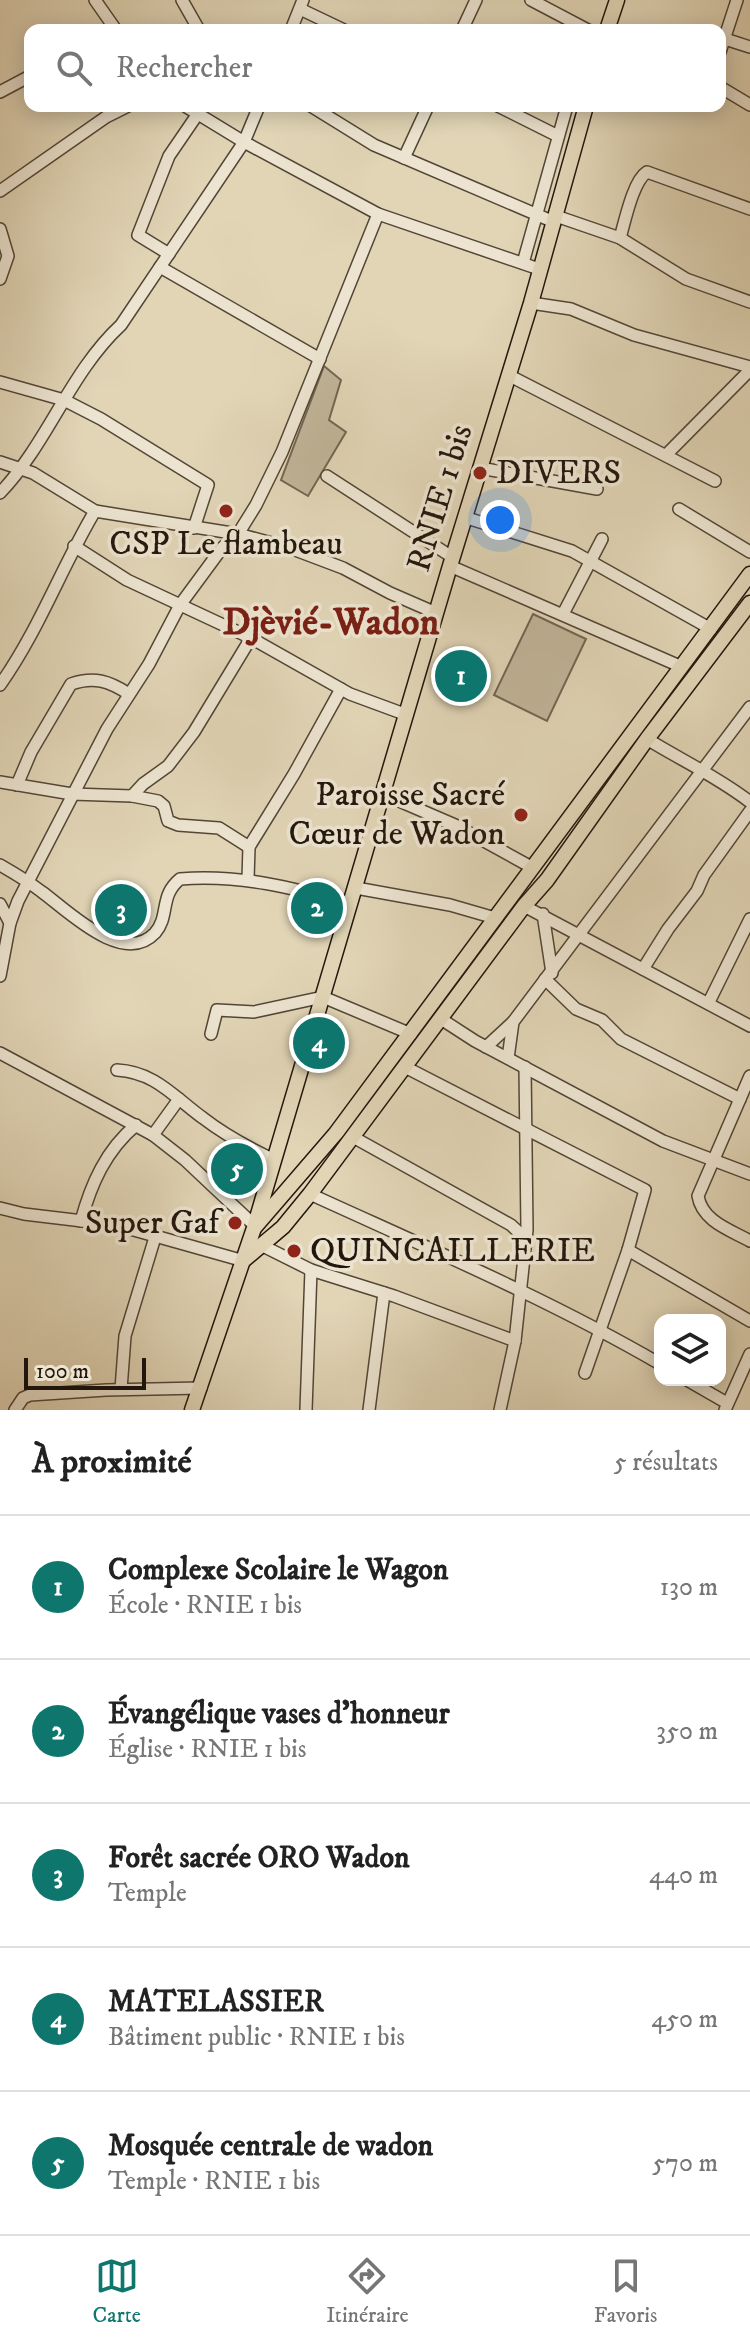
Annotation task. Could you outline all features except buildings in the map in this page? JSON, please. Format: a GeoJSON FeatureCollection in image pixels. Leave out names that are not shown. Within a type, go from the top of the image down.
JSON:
{"type":"FeatureCollection","features":[{"type":"Feature","properties":{"kind":"main road"},"geometry":{"type":"LineString","coordinates":[[609,24],[617,0]]}},
{"type":"Feature","properties":{"kind":"main road","name":"RNIE 1 bis"},"geometry":{"type":"LineString","coordinates":[[192,1410],[244,1261],[464,517],[531,303],[584,112]]}},
{"type":"Feature","properties":{"kind":"main road"},"geometry":{"type":"LineString","coordinates":[[254,1227],[336,1133],[750,574]]}},
{"type":"Feature","properties":{"kind":"main road"},"geometry":{"type":"LineString","coordinates":[[244,1261],[283,1227],[310,1194],[524,906],[547,880],[647,739],[750,603]]}},
{"type":"Feature","properties":{"kind":"street"},"geometry":{"type":"LineString","coordinates":[[95,0],[112,24]]}},
{"type":"Feature","properties":{"kind":"street"},"geometry":{"type":"LineString","coordinates":[[465,24],[476,0]]}},
{"type":"Feature","properties":{"kind":"street"},"geometry":{"type":"LineString","coordinates":[[531,0],[577,24]]}},
{"type":"Feature","properties":{"kind":"street"},"geometry":{"type":"LineString","coordinates":[[726,36],[737,0]]}},
{"type":"Feature","properties":{"kind":"street"},"geometry":{"type":"LineString","coordinates":[[186,2],[196,24]]}},
{"type":"Feature","properties":{"kind":"street"},"geometry":{"type":"LineString","coordinates":[[293,24],[301,4],[334,24]]}},
{"type":"Feature","properties":{"kind":"street"},"geometry":{"type":"LineString","coordinates":[[726,39],[750,47]]}},
{"type":"Feature","properties":{"kind":"street"},"geometry":{"type":"LineString","coordinates":[[0,92],[24,79]]}},
{"type":"Feature","properties":{"kind":"street"},"geometry":{"type":"LineString","coordinates":[[726,91],[750,105]]}},
{"type":"Feature","properties":{"kind":"street"},"geometry":{"type":"LineString","coordinates":[[0,191],[116,112]]}},
{"type":"Feature","properties":{"kind":"street"},"geometry":{"type":"LineString","coordinates":[[193,112],[378,214],[539,269]]}},
{"type":"Feature","properties":{"kind":"street"},"geometry":{"type":"LineString","coordinates":[[0,493],[22,470],[64,400],[107,338],[121,325],[169,254],[244,142],[256,112]]}},
{"type":"Feature","properties":{"kind":"street"},"geometry":{"type":"LineString","coordinates":[[321,112],[374,145],[537,214],[620,238],[686,279],[750,302]]}},
{"type":"Feature","properties":{"kind":"street"},"geometry":{"type":"LineString","coordinates":[[404,158],[425,112]]}},
{"type":"Feature","properties":{"kind":"street"},"geometry":{"type":"LineString","coordinates":[[510,112],[558,136]]}},
{"type":"Feature","properties":{"kind":"street"},"geometry":{"type":"LineString","coordinates":[[523,263],[565,112]]}},
{"type":"Feature","properties":{"kind":"street"},"geometry":{"type":"LineString","coordinates":[[169,254],[138,235],[169,156],[197,115]]}},
{"type":"Feature","properties":{"kind":"street"},"geometry":{"type":"LineString","coordinates":[[620,238],[641,176],[647,172],[750,209]]}},
{"type":"Feature","properties":{"kind":"street"},"geometry":{"type":"LineString","coordinates":[[0,976],[3,938],[27,882],[72,794],[180,605],[222,548],[238,534],[282,452],[378,214]]}},
{"type":"Feature","properties":{"kind":"street"},"geometry":{"type":"LineString","coordinates":[[0,229],[8,256],[0,279]]}},
{"type":"Feature","properties":{"kind":"street"},"geometry":{"type":"LineString","coordinates":[[160,267],[320,359]]}},
{"type":"Feature","properties":{"kind":"street"},"geometry":{"type":"LineString","coordinates":[[531,303],[571,309],[634,335],[750,369],[666,455]]}},
{"type":"Feature","properties":{"kind":"street"},"geometry":{"type":"LineString","coordinates":[[508,375],[715,481]]}},
{"type":"Feature","properties":{"kind":"street"},"geometry":{"type":"LineString","coordinates":[[0,382],[64,400],[101,419],[208,485],[194,528]]}},
{"type":"Feature","properties":{"kind":"street"},"geometry":{"type":"LineString","coordinates":[[0,462],[45,480],[95,511],[238,534],[290,548],[343,568],[436,613]]}},
{"type":"Feature","properties":{"kind":"street"},"geometry":{"type":"LineString","coordinates":[[480,468],[597,489]]}},
{"type":"Feature","properties":{"kind":"street"},"geometry":{"type":"LineString","coordinates":[[327,476],[451,561],[682,667]]}},
{"type":"Feature","properties":{"kind":"street"},"geometry":{"type":"LineString","coordinates":[[679,509],[750,552]]}},
{"type":"Feature","properties":{"kind":"street"},"geometry":{"type":"LineString","coordinates":[[0,685],[20,657],[53,597],[74,546],[95,511]]}},
{"type":"Feature","properties":{"kind":"street"},"geometry":{"type":"LineString","coordinates":[[464,517],[572,551],[711,629]]}},
{"type":"Feature","properties":{"kind":"street"},"geometry":{"type":"LineString","coordinates":[[563,614],[602,539]]}},
{"type":"Feature","properties":{"kind":"street"},"geometry":{"type":"LineString","coordinates":[[74,546],[127,580],[251,638],[341,689],[407,715]]}},
{"type":"Feature","properties":{"kind":"street"},"geometry":{"type":"LineString","coordinates":[[132,796],[168,766],[194,732],[251,638]]}},
{"type":"Feature","properties":{"kind":"street"},"geometry":{"type":"LineString","coordinates":[[17,785],[31,752],[71,684],[99,680],[113,683],[129,694]]}},
{"type":"Feature","properties":{"kind":"street"},"geometry":{"type":"LineString","coordinates":[[248,879],[249,847],[341,689]]}},
{"type":"Feature","properties":{"kind":"street"},"geometry":{"type":"LineString","coordinates":[[486,1047],[513,1022],[749,710]]}},
{"type":"Feature","properties":{"kind":"street"},"geometry":{"type":"LineString","coordinates":[[647,739],[725,782],[750,802]]}},
{"type":"Feature","properties":{"kind":"street"},"geometry":{"type":"LineString","coordinates":[[150,799],[151,778]]}},
{"type":"Feature","properties":{"kind":"street"},"geometry":{"type":"LineString","coordinates":[[0,782],[72,794],[150,799],[161,802],[168,821],[178,825],[219,828],[249,847]]}},
{"type":"Feature","properties":{"kind":"street"},"geometry":{"type":"LineString","coordinates":[[383,794],[455,825],[533,868]]}},
{"type":"Feature","properties":{"kind":"street"},"geometry":{"type":"LineString","coordinates":[[643,969],[750,811]]}},
{"type":"Feature","properties":{"kind":"street"},"geometry":{"type":"LineString","coordinates":[[0,865],[92,930],[122,944],[145,941],[153,935],[163,916],[168,891],[180,879],[248,879],[351,904]]}},
{"type":"Feature","properties":{"kind":"street"},"geometry":{"type":"LineString","coordinates":[[356,888],[450,905],[495,918]]}},
{"type":"Feature","properties":{"kind":"street"},"geometry":{"type":"LineString","coordinates":[[0,904],[10,923]]}},
{"type":"Feature","properties":{"kind":"street"},"geometry":{"type":"LineString","coordinates":[[524,906],[750,1026]]}},
{"type":"Feature","properties":{"kind":"street"},"geometry":{"type":"LineString","coordinates":[[543,914],[548,976],[576,1009],[602,1020],[621,1039],[740,1099]]}},
{"type":"Feature","properties":{"kind":"street"},"geometry":{"type":"LineString","coordinates":[[709,1002],[750,919]]}},
{"type":"Feature","properties":{"kind":"street"},"geometry":{"type":"LineString","coordinates":[[211,1034],[217,1010],[254,1012],[323,997],[411,1034]]}},
{"type":"Feature","properties":{"kind":"street"},"geometry":{"type":"LineString","coordinates":[[441,1019],[486,1047],[663,1141],[750,1174]]}},
{"type":"Feature","properties":{"kind":"street"},"geometry":{"type":"LineString","coordinates":[[508,1058],[513,1022]]}},
{"type":"Feature","properties":{"kind":"street"},"geometry":{"type":"LineString","coordinates":[[0,1053],[153,1135],[185,1160],[254,1227]]}},
{"type":"Feature","properties":{"kind":"street"},"geometry":{"type":"LineString","coordinates":[[405,1067],[645,1190],[628,1250],[585,1373]]}},
{"type":"Feature","properties":{"kind":"street"},"geometry":{"type":"LineString","coordinates":[[500,1410],[515,1341],[526,1239],[525,1067]]}},
{"type":"Feature","properties":{"kind":"street"},"geometry":{"type":"LineString","coordinates":[[117,1070],[147,1076],[165,1086],[220,1131],[274,1160]]}},
{"type":"Feature","properties":{"kind":"street"},"geometry":{"type":"LineString","coordinates":[[750,1076],[698,1196],[701,1209],[718,1224],[750,1241]]}},
{"type":"Feature","properties":{"kind":"street"},"geometry":{"type":"LineString","coordinates":[[153,1135],[179,1099]]}},
{"type":"Feature","properties":{"kind":"street"},"geometry":{"type":"LineString","coordinates":[[81,1221],[99,1171],[114,1148],[136,1125]]}},
{"type":"Feature","properties":{"kind":"street"},"geometry":{"type":"LineString","coordinates":[[353,1137],[511,1225],[526,1239]]}},
{"type":"Feature","properties":{"kind":"street"},"geometry":{"type":"LineString","coordinates":[[310,1194],[601,1330],[654,1361]]}},
{"type":"Feature","properties":{"kind":"street"},"geometry":{"type":"LineString","coordinates":[[0,1208],[24,1214],[116,1225],[244,1261]]}},
{"type":"Feature","properties":{"kind":"street"},"geometry":{"type":"LineString","coordinates":[[511,1225],[527,1217]]}},
{"type":"Feature","properties":{"kind":"street"},"geometry":{"type":"LineString","coordinates":[[121,1389],[125,1336],[156,1234]]}},
{"type":"Feature","properties":{"kind":"street"},"geometry":{"type":"LineString","coordinates":[[263,1246],[311,1270],[515,1341]]}},
{"type":"Feature","properties":{"kind":"street"},"geometry":{"type":"LineString","coordinates":[[628,1250],[750,1321]]}},
{"type":"Feature","properties":{"kind":"street"},"geometry":{"type":"LineString","coordinates":[[306,1410],[311,1270]]}},
{"type":"Feature","properties":{"kind":"street"},"geometry":{"type":"LineString","coordinates":[[369,1410],[384,1293]]}},
{"type":"Feature","properties":{"kind":"street"},"geometry":{"type":"LineString","coordinates":[[696,1386],[726,1407],[750,1354]]}},
{"type":"Feature","properties":{"kind":"street"},"geometry":{"type":"LineString","coordinates":[[15,1410],[23,1398],[30,1395],[201,1388]]}},
{"type":"Feature","properties":{"kind":"shaded area"},"geometry":{"type":"Polygon","coordinates":[[[324,366],[341,380],[329,420],[346,432],[308,496],[281,480],[324,366]]]}},
{"type":"Feature","properties":{"kind":"shaded area"},"geometry":{"type":"Polygon","coordinates":[[[533,614],[586,639],[547,721],[494,695],[533,614]]]}},
{"type":"Feature","properties":{"kind":"place","name":"DIVERS"},"geometry":{"type":"Point","coordinates":[480,473]}},
{"type":"Feature","properties":{"kind":"place","name":"CSP Le flambeau"},"geometry":{"type":"Point","coordinates":[226,511]}},
{"type":"Feature","properties":{"kind":"place","name":"Complexe Scolaire le Wagon"},"geometry":{"type":"Point","coordinates":[461,676]}},
{"type":"Feature","properties":{"kind":"place","name":"Paroisse Sacré Cœur de Wadon"},"geometry":{"type":"Point","coordinates":[521,815]}},
{"type":"Feature","properties":{"kind":"place","name":"Évangélique vases d'honneur"},"geometry":{"type":"Point","coordinates":[317,908]}},
{"type":"Feature","properties":{"kind":"place","name":"Forêt sacrée ORO Wadon"},"geometry":{"type":"Point","coordinates":[121,910]}},
{"type":"Feature","properties":{"kind":"place","name":"MATELASSIER"},"geometry":{"type":"Point","coordinates":[319,1043]}},
{"type":"Feature","properties":{"kind":"place","name":"Mosquée centrale de wadon"},"geometry":{"type":"Point","coordinates":[237,1169]}},
{"type":"Feature","properties":{"kind":"place","name":"Super Gaf"},"geometry":{"type":"Point","coordinates":[235,1223]}},
{"type":"Feature","properties":{"kind":"place","name":"QUINCAILLERIE"},"geometry":{"type":"Point","coordinates":[294,1251]}},
{"type":"Feature","properties":{"kind":"district","name":"Djèvié-Wadon"},"geometry":{"type":"Point","coordinates":[331,623]}}]}
